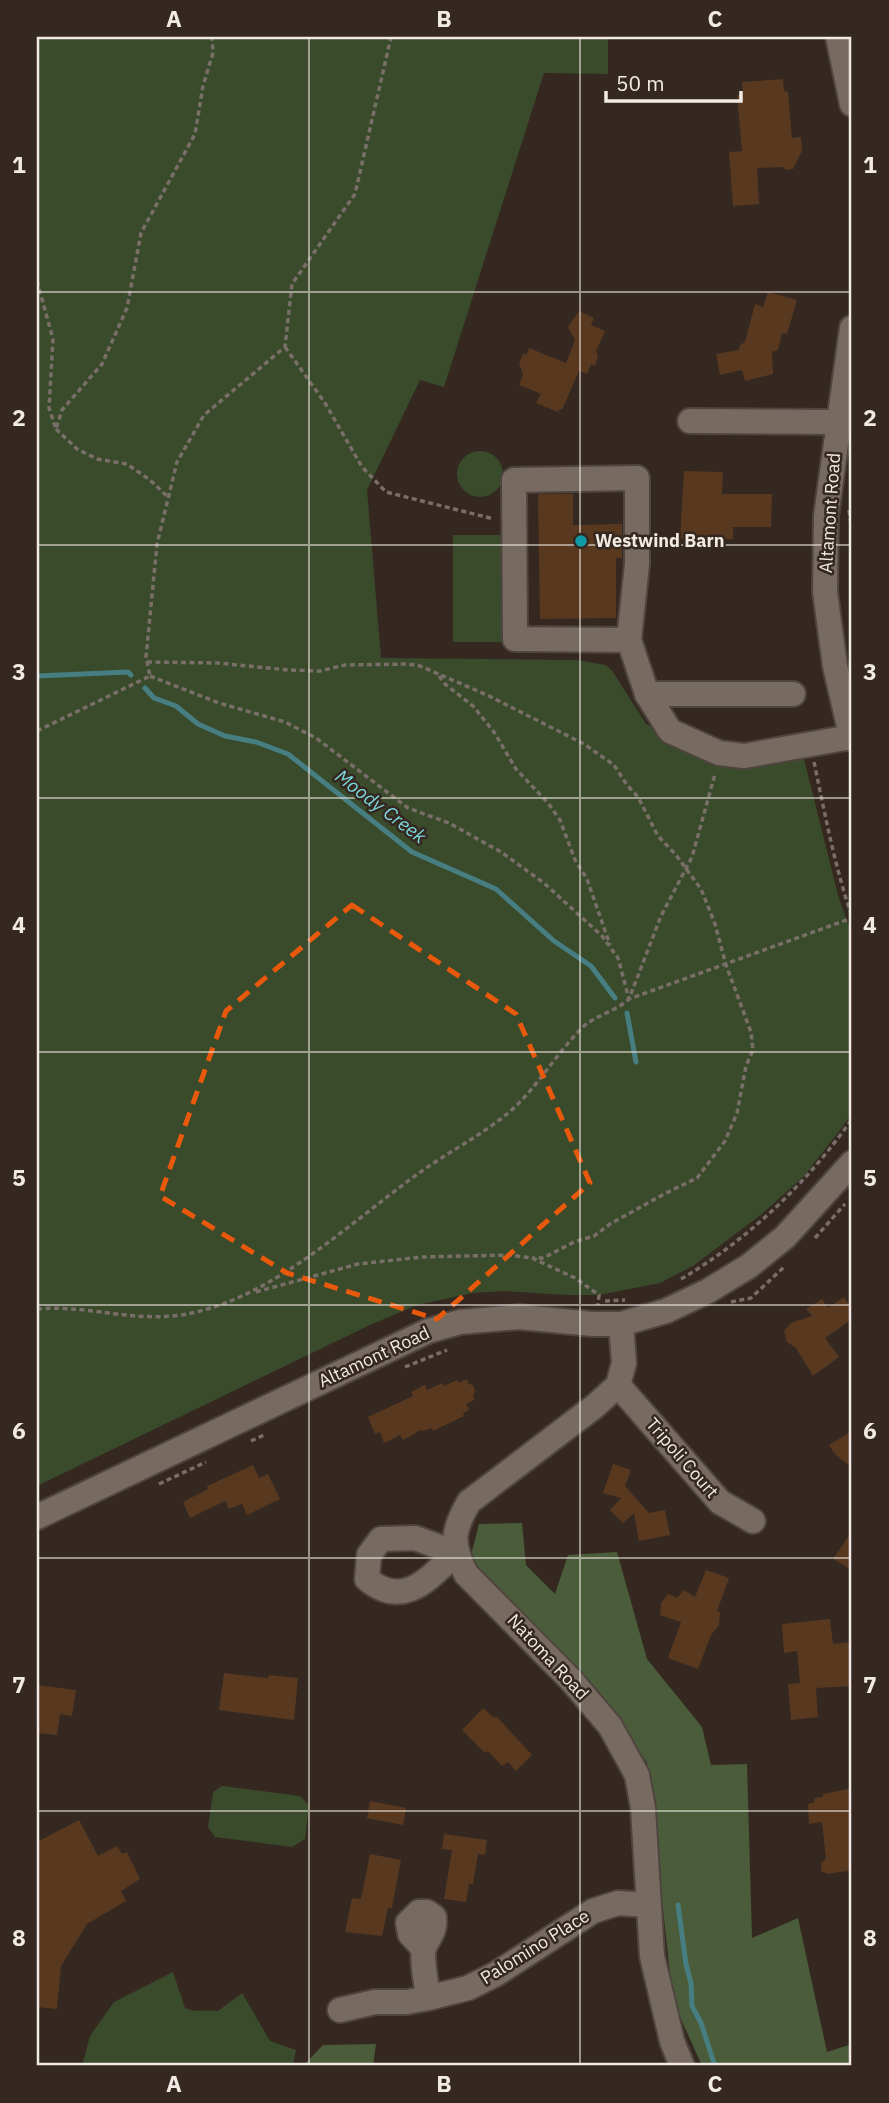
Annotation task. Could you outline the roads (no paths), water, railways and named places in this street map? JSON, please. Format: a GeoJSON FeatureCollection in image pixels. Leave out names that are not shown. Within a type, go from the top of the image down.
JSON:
{"type":"FeatureCollection","features":[{"type":"Feature","properties":{"kind":"street"},"geometry":{"type":"LineString","coordinates":[[838,37],[852,104]]}},
{"type":"Feature","properties":{"kind":"street","name":"Altamont Road"},"geometry":{"type":"LineString","coordinates":[[852,328],[826,516],[825,592],[835,666],[852,738]]}},
{"type":"Feature","properties":{"kind":"street"},"geometry":{"type":"LineString","coordinates":[[690,421],[838,422]]}},
{"type":"Feature","properties":{"kind":"street"},"geometry":{"type":"LineString","coordinates":[[629,640],[515,639],[514,480],[637,478],[637,564],[629,640],[647,694],[670,731],[719,753],[744,756],[852,738]]}},
{"type":"Feature","properties":{"kind":"street"},"geometry":{"type":"LineString","coordinates":[[647,694],[793,694]]}},
{"type":"Feature","properties":{"kind":"street","name":"Altamont Road"},"geometry":{"type":"LineString","coordinates":[[37,1517],[428,1331],[460,1322],[519,1317],[621,1324],[666,1311],[708,1291],[749,1266],[785,1237],[852,1163]]}},
{"type":"Feature","properties":{"kind":"street"},"geometry":{"type":"LineString","coordinates":[[618,1385],[624,1363],[621,1324]]}},
{"type":"Feature","properties":{"kind":"street","name":"Tripoli Court"},"geometry":{"type":"LineString","coordinates":[[618,1385],[720,1502],[753,1521]]}},
{"type":"Feature","properties":{"kind":"street","name":"Natoma Road"},"geometry":{"type":"LineString","coordinates":[[618,1385],[595,1406],[469,1502],[458,1521],[454,1537],[456,1553],[466,1574],[571,1680],[610,1726],[637,1775],[643,1808],[652,1956],[671,2041],[682,2066]]}},
{"type":"Feature","properties":{"kind":"street","name":"Palomino Place"},"geometry":{"type":"LineString","coordinates":[[340,2010],[375,2002],[407,2002],[468,1988],[496,1974],[593,1911],[618,1903],[648,1905]]}},
{"type":"Feature","properties":{"kind":"street"},"geometry":{"type":"LineString","coordinates":[[424,1949],[428,1998]]}},
{"type":"Feature","properties":{"kind":"waterway","name":"Moody Creek"},"geometry":{"type":"LineString","coordinates":[[37,676],[128,672],[131,675]]}},
{"type":"Feature","properties":{"kind":"waterway","name":"Moody Creek"},"geometry":{"type":"LineString","coordinates":[[145,688],[154,698],[176,706],[198,724],[225,736],[256,742],[288,754],[412,852],[496,889],[554,941],[591,966],[615,998]]}},
{"type":"Feature","properties":{"kind":"waterway","name":"Moody Creek"},"geometry":{"type":"LineString","coordinates":[[627,1013],[636,1062]]}},
{"type":"Feature","properties":{"kind":"waterway"},"geometry":{"type":"LineString","coordinates":[[678,1905],[691,1983],[692,2006],[701,2023],[715,2066]]}},
{"type":"Feature","properties":{"kind":"place","name":"Westwind Barn"},"geometry":{"type":"Point","coordinates":[581,541]}}]}
